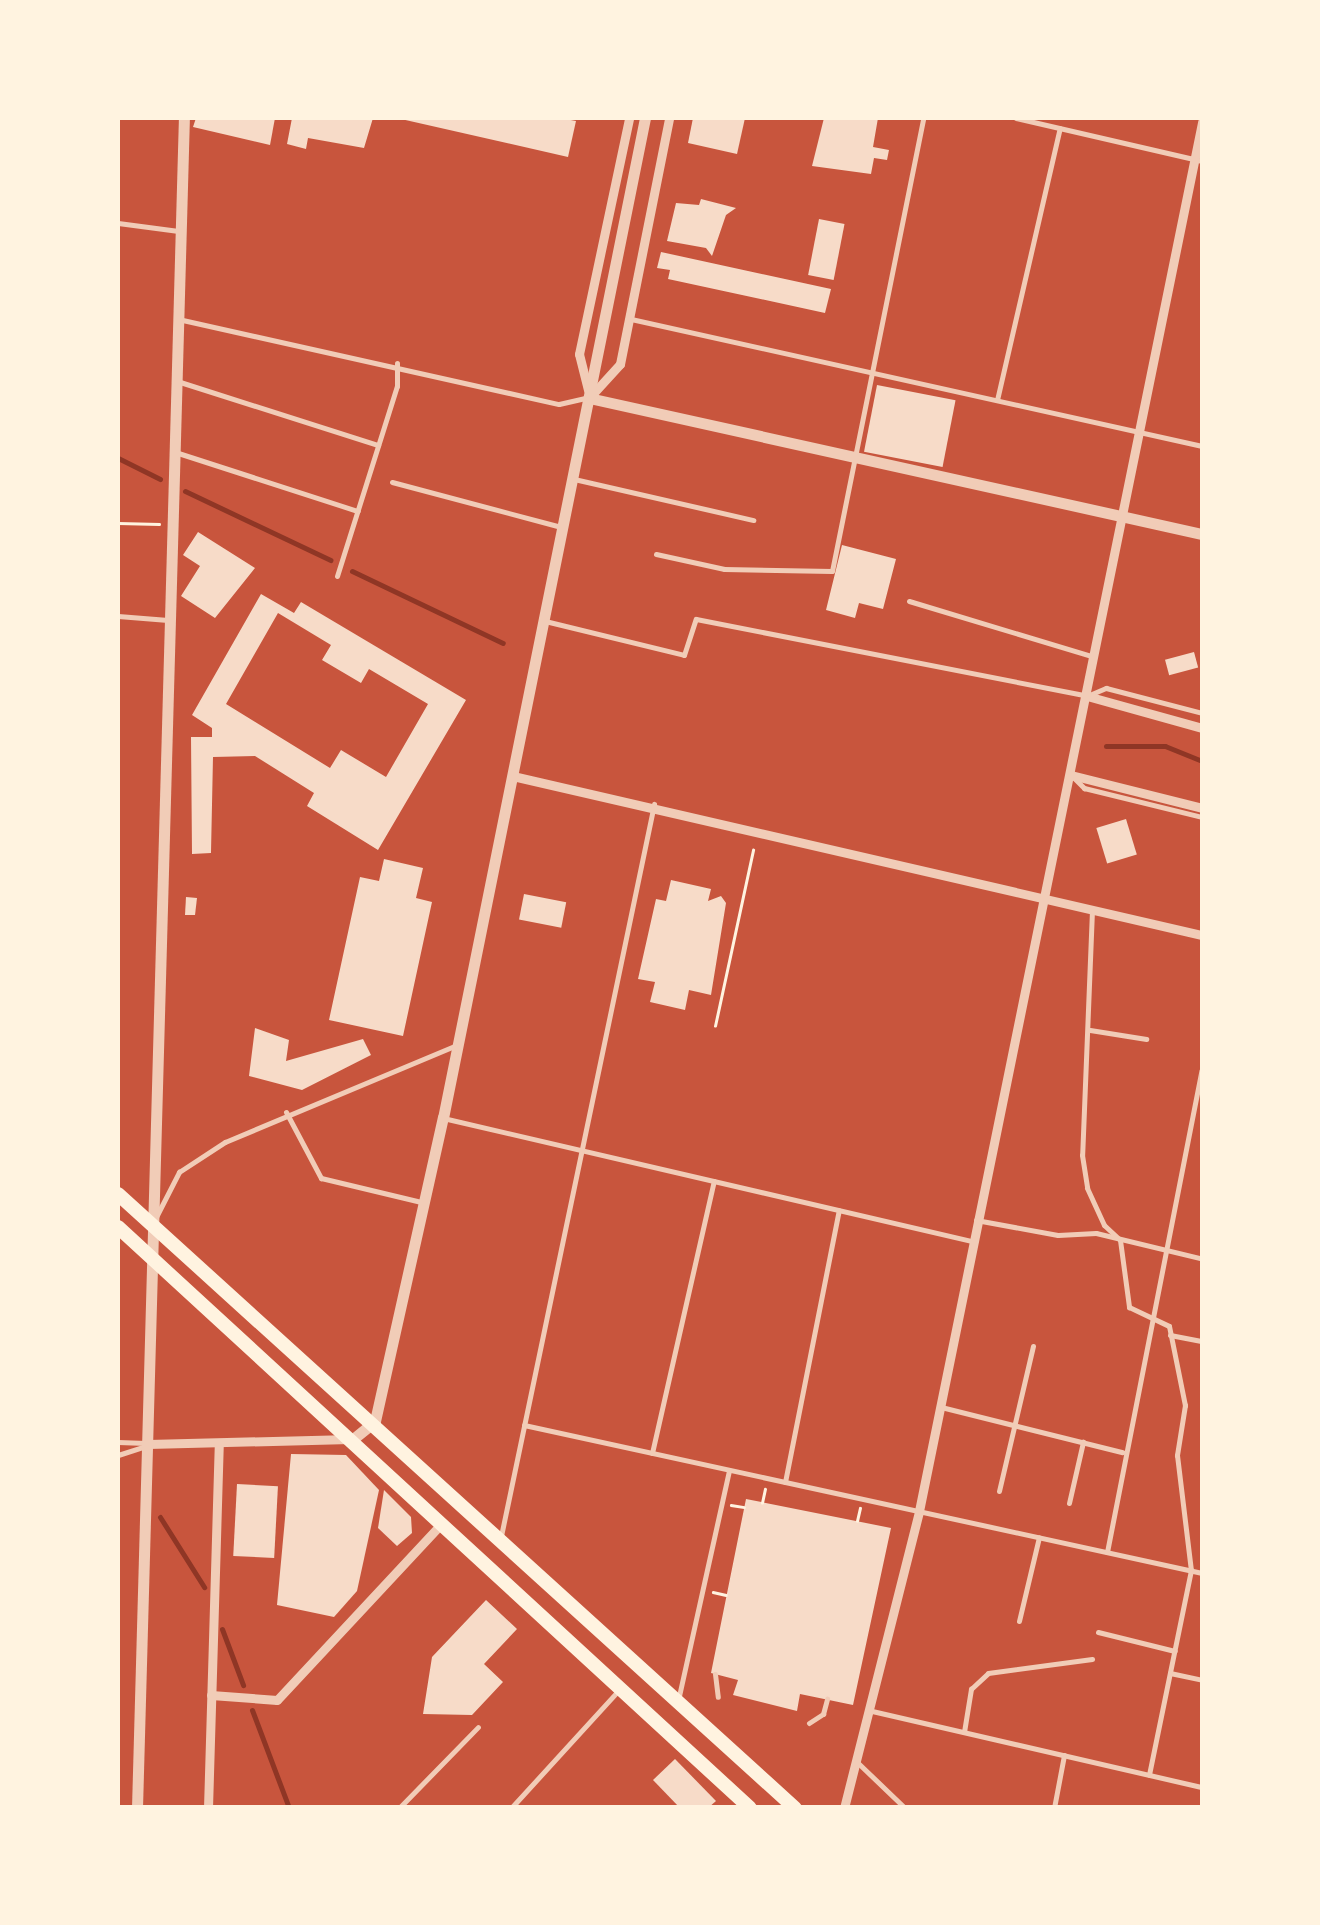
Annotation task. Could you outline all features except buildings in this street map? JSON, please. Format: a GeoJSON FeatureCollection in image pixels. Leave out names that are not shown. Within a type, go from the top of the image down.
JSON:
{"type":"FeatureCollection","features":[{"type":"Feature","properties":{"kind":"main road"},"geometry":{"type":"LineString","coordinates":[[118,1194],[501,1536],[794,1808]]}},
{"type":"Feature","properties":{"kind":"main road"},"geometry":{"type":"LineString","coordinates":[[118,1227],[353,1438],[750,1808]]}},
{"type":"Feature","properties":{"kind":"street"},"geometry":{"type":"LineString","coordinates":[[137,1808],[184,118]]}},
{"type":"Feature","properties":{"kind":"street"},"geometry":{"type":"LineString","coordinates":[[589,398],[579,354],[629,118]]}},
{"type":"Feature","properties":{"kind":"street"},"geometry":{"type":"LineString","coordinates":[[148,1444],[353,1438],[375,1422],[517,777],[542,620],[645,118]]}},
{"type":"Feature","properties":{"kind":"street"},"geometry":{"type":"LineString","coordinates":[[589,398],[620,364],[670,118]]}},
{"type":"Feature","properties":{"kind":"street"},"geometry":{"type":"LineString","coordinates":[[844,1808],[872,1711],[919,1511],[971,1241],[1199,160],[1202,122]]}},
{"type":"Feature","properties":{"kind":"street"},"geometry":{"type":"LineString","coordinates":[[589,398],[854,460],[1202,534]]}},
{"type":"Feature","properties":{"kind":"street"},"geometry":{"type":"LineString","coordinates":[[1086,696],[1202,728]]}},
{"type":"Feature","properties":{"kind":"street"},"geometry":{"type":"LineString","coordinates":[[1070,775],[1202,808]]}},
{"type":"Feature","properties":{"kind":"street"},"geometry":{"type":"LineString","coordinates":[[517,777],[654,804],[1202,935]]}},
{"type":"Feature","properties":{"kind":"street"},"geometry":{"type":"LineString","coordinates":[[208,1808],[218,1444]]}},
{"type":"Feature","properties":{"kind":"street"},"geometry":{"type":"LineString","coordinates":[[210,1695],[277,1700],[442,1523]]}},
{"type":"Feature","properties":{"kind":"lane"},"geometry":{"type":"LineString","coordinates":[[656,554],[724,569],[832,571],[923,118]]}},
{"type":"Feature","properties":{"kind":"lane"},"geometry":{"type":"LineString","coordinates":[[1016,118],[1199,160]]}},
{"type":"Feature","properties":{"kind":"lane"},"geometry":{"type":"LineString","coordinates":[[997,400],[1060,128]]}},
{"type":"Feature","properties":{"kind":"lane"},"geometry":{"type":"LineString","coordinates":[[118,223],[178,230]]}},
{"type":"Feature","properties":{"kind":"lane"},"geometry":{"type":"LineString","coordinates":[[176,319],[397,363],[559,404],[589,398]]}},
{"type":"Feature","properties":{"kind":"lane"},"geometry":{"type":"LineString","coordinates":[[631,319],[1202,446]]}},
{"type":"Feature","properties":{"kind":"lane"},"geometry":{"type":"LineString","coordinates":[[337,576],[378,444],[397,363]]}},
{"type":"Feature","properties":{"kind":"lane"},"geometry":{"type":"LineString","coordinates":[[174,380],[378,444]]}},
{"type":"Feature","properties":{"kind":"lane"},"geometry":{"type":"LineString","coordinates":[[175,452],[358,511]]}},
{"type":"Feature","properties":{"kind":"lane"},"geometry":{"type":"LineString","coordinates":[[571,479],[753,520]]}},
{"type":"Feature","properties":{"kind":"lane"},"geometry":{"type":"LineString","coordinates":[[392,482],[561,527]]}},
{"type":"Feature","properties":{"kind":"lane"},"geometry":{"type":"LineString","coordinates":[[909,601],[1094,657]]}},
{"type":"Feature","properties":{"kind":"lane"},"geometry":{"type":"LineString","coordinates":[[118,616],[168,620]]}},
{"type":"Feature","properties":{"kind":"lane"},"geometry":{"type":"LineString","coordinates":[[542,620],[684,655],[696,619],[1086,696],[1106,688],[1202,713]]}},
{"type":"Feature","properties":{"kind":"lane"},"geometry":{"type":"LineString","coordinates":[[1070,775],[1084,788],[1202,817]]}},
{"type":"Feature","properties":{"kind":"lane"},"geometry":{"type":"LineString","coordinates":[[501,1536],[654,804]]}},
{"type":"Feature","properties":{"kind":"lane"},"geometry":{"type":"LineString","coordinates":[[1092,910],[1082,1155],[1088,1188],[1104,1226],[1120,1240],[1129,1306],[1149,1320],[1168,1326],[1185,1405],[1177,1455],[1191,1570],[1149,1775]]}},
{"type":"Feature","properties":{"kind":"lane"},"geometry":{"type":"LineString","coordinates":[[1090,1030],[1146,1039]]}},
{"type":"Feature","properties":{"kind":"lane"},"geometry":{"type":"LineString","coordinates":[[153,1223],[188,1164],[286,1112],[457,1045]]}},
{"type":"Feature","properties":{"kind":"lane"},"geometry":{"type":"LineString","coordinates":[[1107,1552],[1122,1452],[1202,1070]]}},
{"type":"Feature","properties":{"kind":"lane"},"geometry":{"type":"LineString","coordinates":[[286,1112],[322,1178],[424,1203]]}},
{"type":"Feature","properties":{"kind":"lane"},"geometry":{"type":"LineString","coordinates":[[443,1118],[971,1241]]}},
{"type":"Feature","properties":{"kind":"lane"},"geometry":{"type":"LineString","coordinates":[[652,1453],[714,1181]]}},
{"type":"Feature","properties":{"kind":"lane"},"geometry":{"type":"LineString","coordinates":[[784,1482],[839,1210]]}},
{"type":"Feature","properties":{"kind":"lane"},"geometry":{"type":"LineString","coordinates":[[976,1220],[1120,1240],[1198,1258]]}},
{"type":"Feature","properties":{"kind":"lane"},"geometry":{"type":"LineString","coordinates":[[1170,1335],[1202,1341]]}},
{"type":"Feature","properties":{"kind":"lane"},"geometry":{"type":"LineString","coordinates":[[999,1490],[1033,1346]]}},
{"type":"Feature","properties":{"kind":"lane"},"geometry":{"type":"LineString","coordinates":[[940,1406],[1122,1452]]}},
{"type":"Feature","properties":{"kind":"lane"},"geometry":{"type":"LineString","coordinates":[[524,1425],[1202,1573]]}},
{"type":"Feature","properties":{"kind":"lane"},"geometry":{"type":"LineString","coordinates":[[118,1442],[148,1444]]}},
{"type":"Feature","properties":{"kind":"lane"},"geometry":{"type":"LineString","coordinates":[[1069,1503],[1083,1442]]}},
{"type":"Feature","properties":{"kind":"lane"},"geometry":{"type":"LineString","coordinates":[[118,1455],[148,1444]]}},
{"type":"Feature","properties":{"kind":"lane"},"geometry":{"type":"LineString","coordinates":[[678,1700],[730,1470]]}},
{"type":"Feature","properties":{"kind":"lane"},"geometry":{"type":"LineString","coordinates":[[1019,1620],[1039,1537]]}},
{"type":"Feature","properties":{"kind":"lane"},"geometry":{"type":"LineString","coordinates":[[1098,1632],[1174,1651]]}},
{"type":"Feature","properties":{"kind":"lane"},"geometry":{"type":"LineString","coordinates":[[964,1732],[972,1690],[988,1673],[1092,1659]]}},
{"type":"Feature","properties":{"kind":"lane"},"geometry":{"type":"LineString","coordinates":[[1170,1672],[1202,1680]]}},
{"type":"Feature","properties":{"kind":"lane"},"geometry":{"type":"LineString","coordinates":[[715,1674],[718,1697]]}},
{"type":"Feature","properties":{"kind":"lane"},"geometry":{"type":"LineString","coordinates":[[511,1808],[620,1689]]}},
{"type":"Feature","properties":{"kind":"lane"},"geometry":{"type":"LineString","coordinates":[[810,1723],[823,1714],[827,1700]]}},
{"type":"Feature","properties":{"kind":"lane"},"geometry":{"type":"LineString","coordinates":[[872,1711],[1202,1787]]}},
{"type":"Feature","properties":{"kind":"lane"},"geometry":{"type":"LineString","coordinates":[[399,1808],[478,1727]]}},
{"type":"Feature","properties":{"kind":"lane"},"geometry":{"type":"LineString","coordinates":[[1054,1808],[1064,1755]]}},
{"type":"Feature","properties":{"kind":"lane"},"geometry":{"type":"LineString","coordinates":[[858,1764],[905,1808]]}},
{"type":"Feature","properties":{"kind":"path"},"geometry":{"type":"LineString","coordinates":[[118,523],[171,524]]}},
{"type":"Feature","properties":{"kind":"path"},"geometry":{"type":"LineString","coordinates":[[716,1026],[752,850]]}},
{"type":"Feature","properties":{"kind":"path"},"geometry":{"type":"LineString","coordinates":[[762,1503],[767,1478]]}},
{"type":"Feature","properties":{"kind":"path"},"geometry":{"type":"LineString","coordinates":[[856,1521],[862,1499]]}},
{"type":"Feature","properties":{"kind":"path"},"geometry":{"type":"LineString","coordinates":[[722,1504],[744,1507]]}},
{"type":"Feature","properties":{"kind":"path"},"geometry":{"type":"LineString","coordinates":[[703,1590],[726,1595]]}},
{"type":"Feature","properties":{"kind":"waterway"},"geometry":{"type":"LineString","coordinates":[[118,458],[160,479]]}},
{"type":"Feature","properties":{"kind":"waterway"},"geometry":{"type":"LineString","coordinates":[[185,491],[330,560]]}},
{"type":"Feature","properties":{"kind":"waterway"},"geometry":{"type":"LineString","coordinates":[[352,571],[503,643]]}},
{"type":"Feature","properties":{"kind":"waterway"},"geometry":{"type":"LineString","coordinates":[[1106,746],[1165,746],[1202,761]]}},
{"type":"Feature","properties":{"kind":"waterway"},"geometry":{"type":"LineString","coordinates":[[160,1517],[204,1587]]}},
{"type":"Feature","properties":{"kind":"waterway"},"geometry":{"type":"LineString","coordinates":[[222,1629],[243,1685]]}},
{"type":"Feature","properties":{"kind":"waterway"},"geometry":{"type":"LineString","coordinates":[[252,1710],[289,1808]]}}]}
